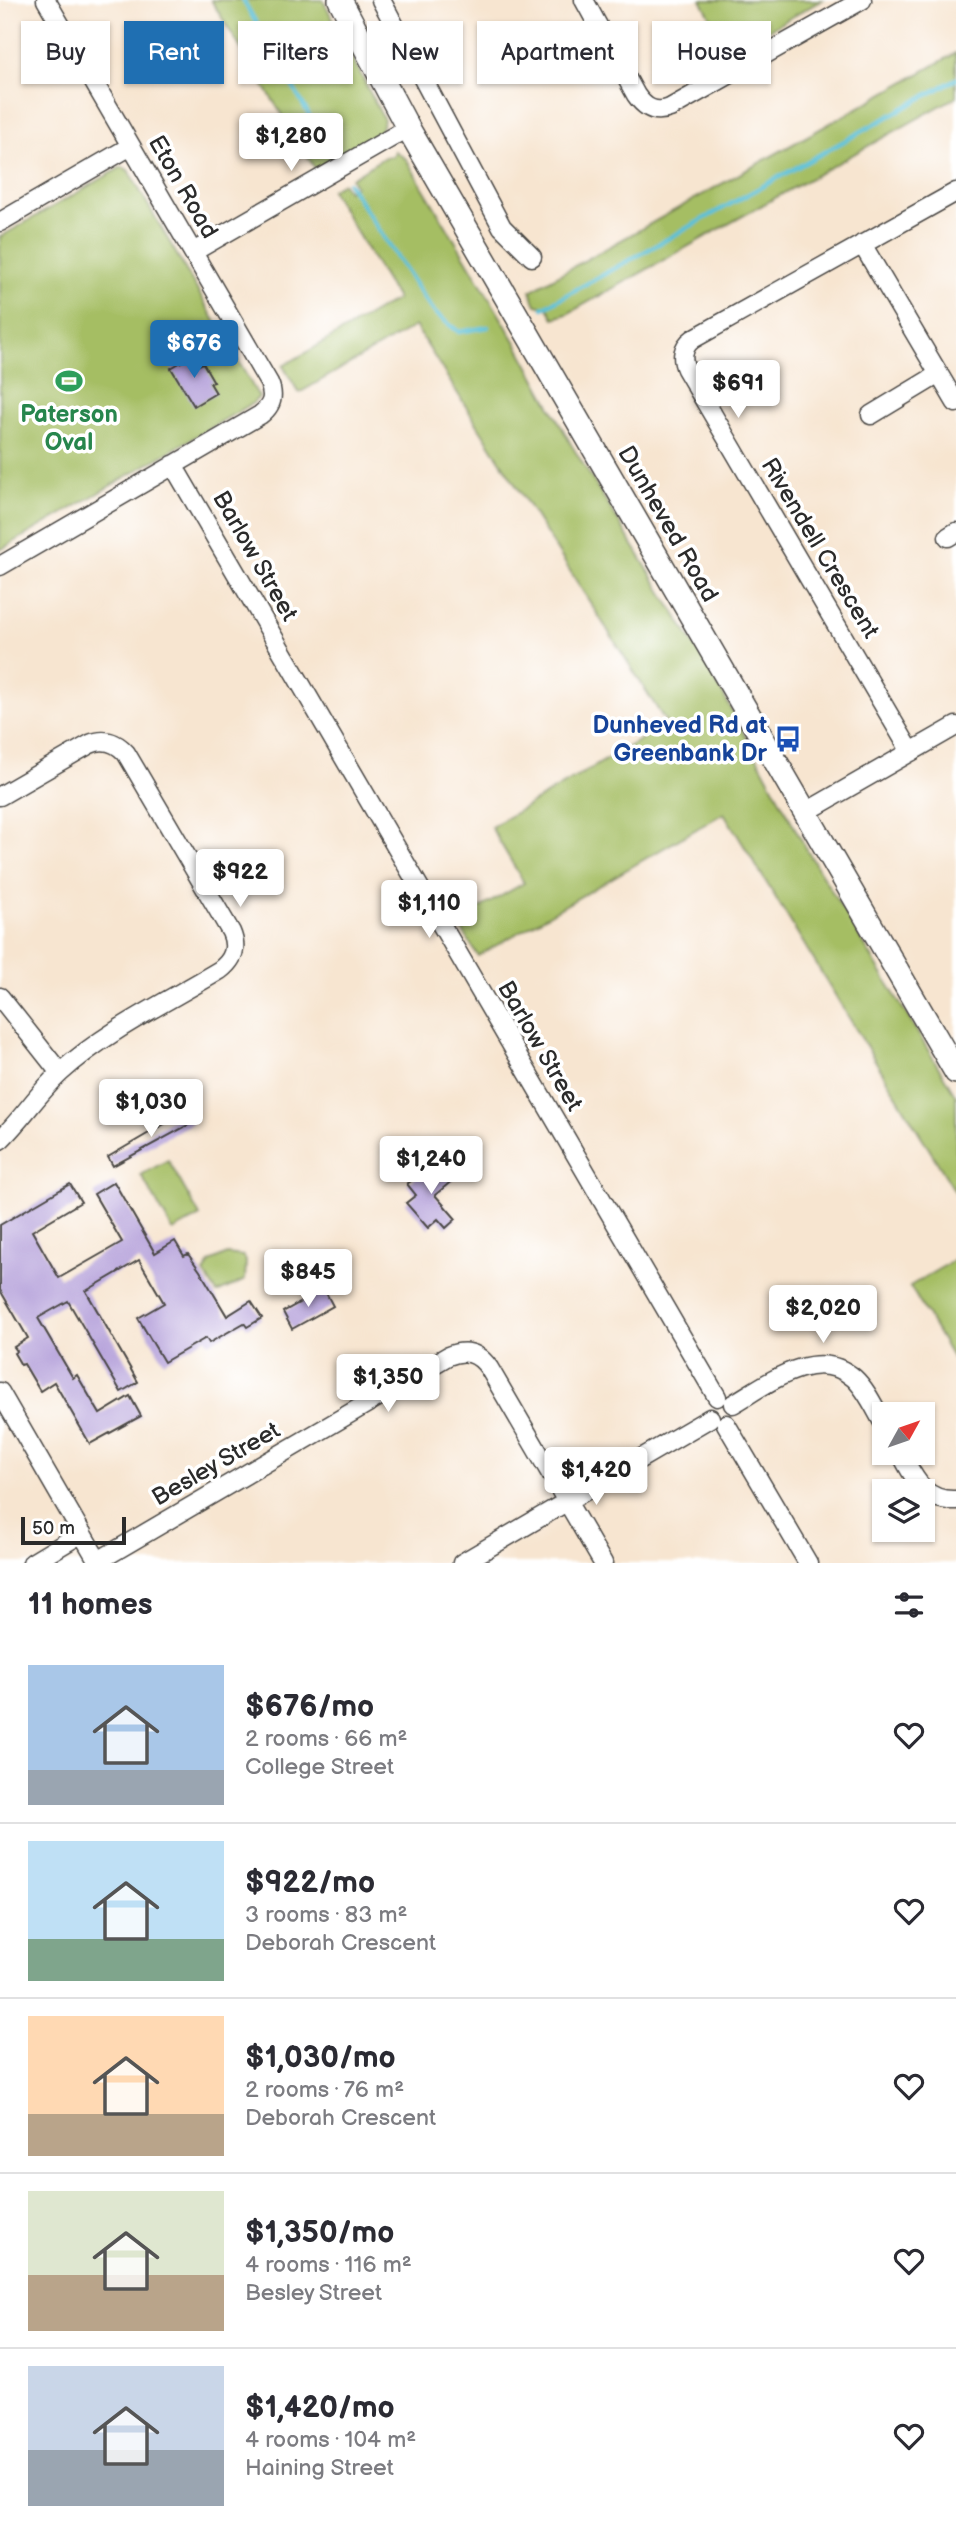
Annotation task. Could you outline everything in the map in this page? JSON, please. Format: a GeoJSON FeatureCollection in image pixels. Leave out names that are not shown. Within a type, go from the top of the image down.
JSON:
{"type":"FeatureCollection","features":[{"type":"Feature","properties":{"kind":"main road","name":"Dunheved Road"},"geometry":{"type":"LineString","coordinates":[[340,0],[408,128],[956,1072]]}},
{"type":"Feature","properties":{"kind":"street","name":"Eton Road"},"geometry":{"type":"LineString","coordinates":[[46,0],[269,383],[273,396],[260,415],[173,465]]}},
{"type":"Feature","properties":{"kind":"street"},"geometry":{"type":"LineString","coordinates":[[381,0],[502,227],[532,257]]}},
{"type":"Feature","properties":{"kind":"street"},"geometry":{"type":"LineString","coordinates":[[584,0],[636,95],[643,105],[658,111],[670,108],[862,0]]}},
{"type":"Feature","properties":{"kind":"street"},"geometry":{"type":"LineString","coordinates":[[193,252],[408,128]]}},
{"type":"Feature","properties":{"kind":"street"},"geometry":{"type":"LineString","coordinates":[[0,222],[131,146]]}},
{"type":"Feature","properties":{"kind":"street","name":"Rivendell Crescent"},"geometry":{"type":"LineString","coordinates":[[911,752],[685,369],[682,357],[690,341],[956,192]]}},
{"type":"Feature","properties":{"kind":"street"},"geometry":{"type":"LineString","coordinates":[[862,244],[956,403]]}},
{"type":"Feature","properties":{"kind":"street"},"geometry":{"type":"LineString","coordinates":[[871,415],[939,374]]}},
{"type":"Feature","properties":{"kind":"street"},"geometry":{"type":"LineString","coordinates":[[0,566],[173,465]]}},
{"type":"Feature","properties":{"kind":"street","name":"Barlow Street"},"geometry":{"type":"LineString","coordinates":[[173,465],[725,1400]]}},
{"type":"Feature","properties":{"kind":"street"},"geometry":{"type":"LineString","coordinates":[[806,812],[956,726]]}},
{"type":"Feature","properties":{"kind":"street"},"geometry":{"type":"LineString","coordinates":[[0,796],[90,744],[105,741],[118,746],[126,753],[234,938],[233,954],[224,968],[117,1031],[60,1073],[0,1140]]}},
{"type":"Feature","properties":{"kind":"street"},"geometry":{"type":"LineString","coordinates":[[0,997],[60,1073]]}},
{"type":"Feature","properties":{"kind":"street","name":"Besley Street"},"geometry":{"type":"LineString","coordinates":[[98,1562],[448,1356],[464,1352],[479,1356],[489,1368],[603,1563]]}},
{"type":"Feature","properties":{"kind":"street"},"geometry":{"type":"LineString","coordinates":[[808,1563],[708,1406],[803,1367],[827,1365],[853,1377],[872,1404]]}},
{"type":"Feature","properties":{"kind":"street"},"geometry":{"type":"LineString","coordinates":[[0,1392],[98,1562]]}},
{"type":"Feature","properties":{"kind":"street"},"geometry":{"type":"LineString","coordinates":[[462,1563],[568,1501],[734,1415],[725,1400]]}},
{"type":"Feature","properties":{"kind":"street"},"geometry":{"type":"LineString","coordinates":[[907,1465],[919,1486],[928,1494],[956,1500]]}},
{"type":"Feature","properties":{"kind":"street"},"geometry":{"type":"LineString","coordinates":[[32,1563],[82,1533]]}},
{"type":"Feature","properties":{"kind":"green space"},"geometry":{"type":"Polygon","coordinates":[[[211,0],[323,0],[334,21],[238,21],[238,44],[211,0]]]}},
{"type":"Feature","properties":{"kind":"green space"},"geometry":{"type":"Polygon","coordinates":[[[701,0],[822,0],[771,29],[771,21],[713,21],[701,0]]]}},
{"type":"Feature","properties":{"kind":"green space"},"geometry":{"type":"Polygon","coordinates":[[[956,53],[956,97],[567,314],[554,318],[548,308],[536,305],[530,291],[956,53]]]}},
{"type":"Feature","properties":{"kind":"green space"},"geometry":{"type":"Polygon","coordinates":[[[353,59],[384,120],[379,133],[316,170],[263,84],[353,84],[353,59]]]}},
{"type":"Feature","properties":{"kind":"green space"},"geometry":{"type":"Polygon","coordinates":[[[395,151],[406,159],[515,341],[572,446],[712,674],[808,852],[956,1096],[956,1193],[724,813],[478,956],[457,921],[524,883],[491,827],[667,724],[415,326],[299,393],[283,366],[397,299],[331,190],[342,183],[348,191],[355,186],[351,178],[385,157],[393,156],[395,151]]]}},
{"type":"Feature","properties":{"kind":"green space"},"geometry":{"type":"Polygon","coordinates":[[[122,167],[128,170],[259,397],[253,403],[0,550],[0,237],[122,167]]]}},
{"type":"Feature","properties":{"kind":"green space"},"geometry":{"type":"Polygon","coordinates":[[[168,1160],[200,1216],[173,1231],[141,1175],[168,1160]]]}},
{"type":"Feature","properties":{"kind":"green space"},"geometry":{"type":"Polygon","coordinates":[[[227,1254],[243,1256],[246,1261],[245,1280],[217,1293],[204,1273],[210,1262],[227,1254]]]}},
{"type":"Feature","properties":{"kind":"green space"},"geometry":{"type":"Polygon","coordinates":[[[956,1259],[956,1364],[910,1286],[956,1259]]]}},
{"type":"Feature","properties":{"kind":"building"},"geometry":{"type":"Polygon","coordinates":[[[193,355],[199,365],[203,363],[214,382],[210,383],[216,393],[194,406],[171,368],[193,355]]]}},
{"type":"Feature","properties":{"kind":"building"},"geometry":{"type":"Polygon","coordinates":[[[185,1112],[192,1123],[113,1166],[108,1157],[185,1112]]]}},
{"type":"Feature","properties":{"kind":"building"},"geometry":{"type":"Polygon","coordinates":[[[438,1161],[454,1179],[435,1195],[456,1219],[446,1228],[438,1219],[428,1228],[406,1203],[416,1195],[407,1184],[438,1161]]]}},
{"type":"Feature","properties":{"kind":"building"},"geometry":{"type":"Polygon","coordinates":[[[114,1182],[155,1253],[175,1241],[184,1256],[188,1254],[200,1271],[227,1316],[251,1301],[262,1318],[247,1327],[244,1323],[209,1343],[206,1338],[164,1362],[138,1318],[164,1303],[139,1260],[86,1291],[138,1382],[121,1392],[68,1301],[38,1318],[73,1378],[77,1375],[100,1414],[130,1396],[141,1416],[90,1444],[54,1382],[40,1391],[14,1353],[17,1351],[14,1347],[28,1338],[0,1290],[0,1225],[70,1184],[81,1202],[32,1231],[59,1278],[122,1242],[94,1194],[114,1182]]]}},
{"type":"Feature","properties":{"kind":"building"},"geometry":{"type":"Polygon","coordinates":[[[324,1289],[333,1306],[292,1329],[283,1312],[324,1289]]]}},
{"type":"Feature","properties":{"kind":"waterway"},"geometry":{"type":"LineString","coordinates":[[243,0],[328,148]]}},
{"type":"Feature","properties":{"kind":"waterway"},"geometry":{"type":"LineString","coordinates":[[543,308],[956,79]]}},
{"type":"Feature","properties":{"kind":"waterway"},"geometry":{"type":"LineString","coordinates":[[348,183],[436,314],[459,332],[488,327]]}},
{"type":"Feature","properties":{"kind":"place","name":"Paterson Oval"},"geometry":{"type":"Point","coordinates":[69,381]}},
{"type":"Feature","properties":{"kind":"place","name":"Dunheved Rd at Greenbank Dr"},"geometry":{"type":"Point","coordinates":[788,739]}}]}
